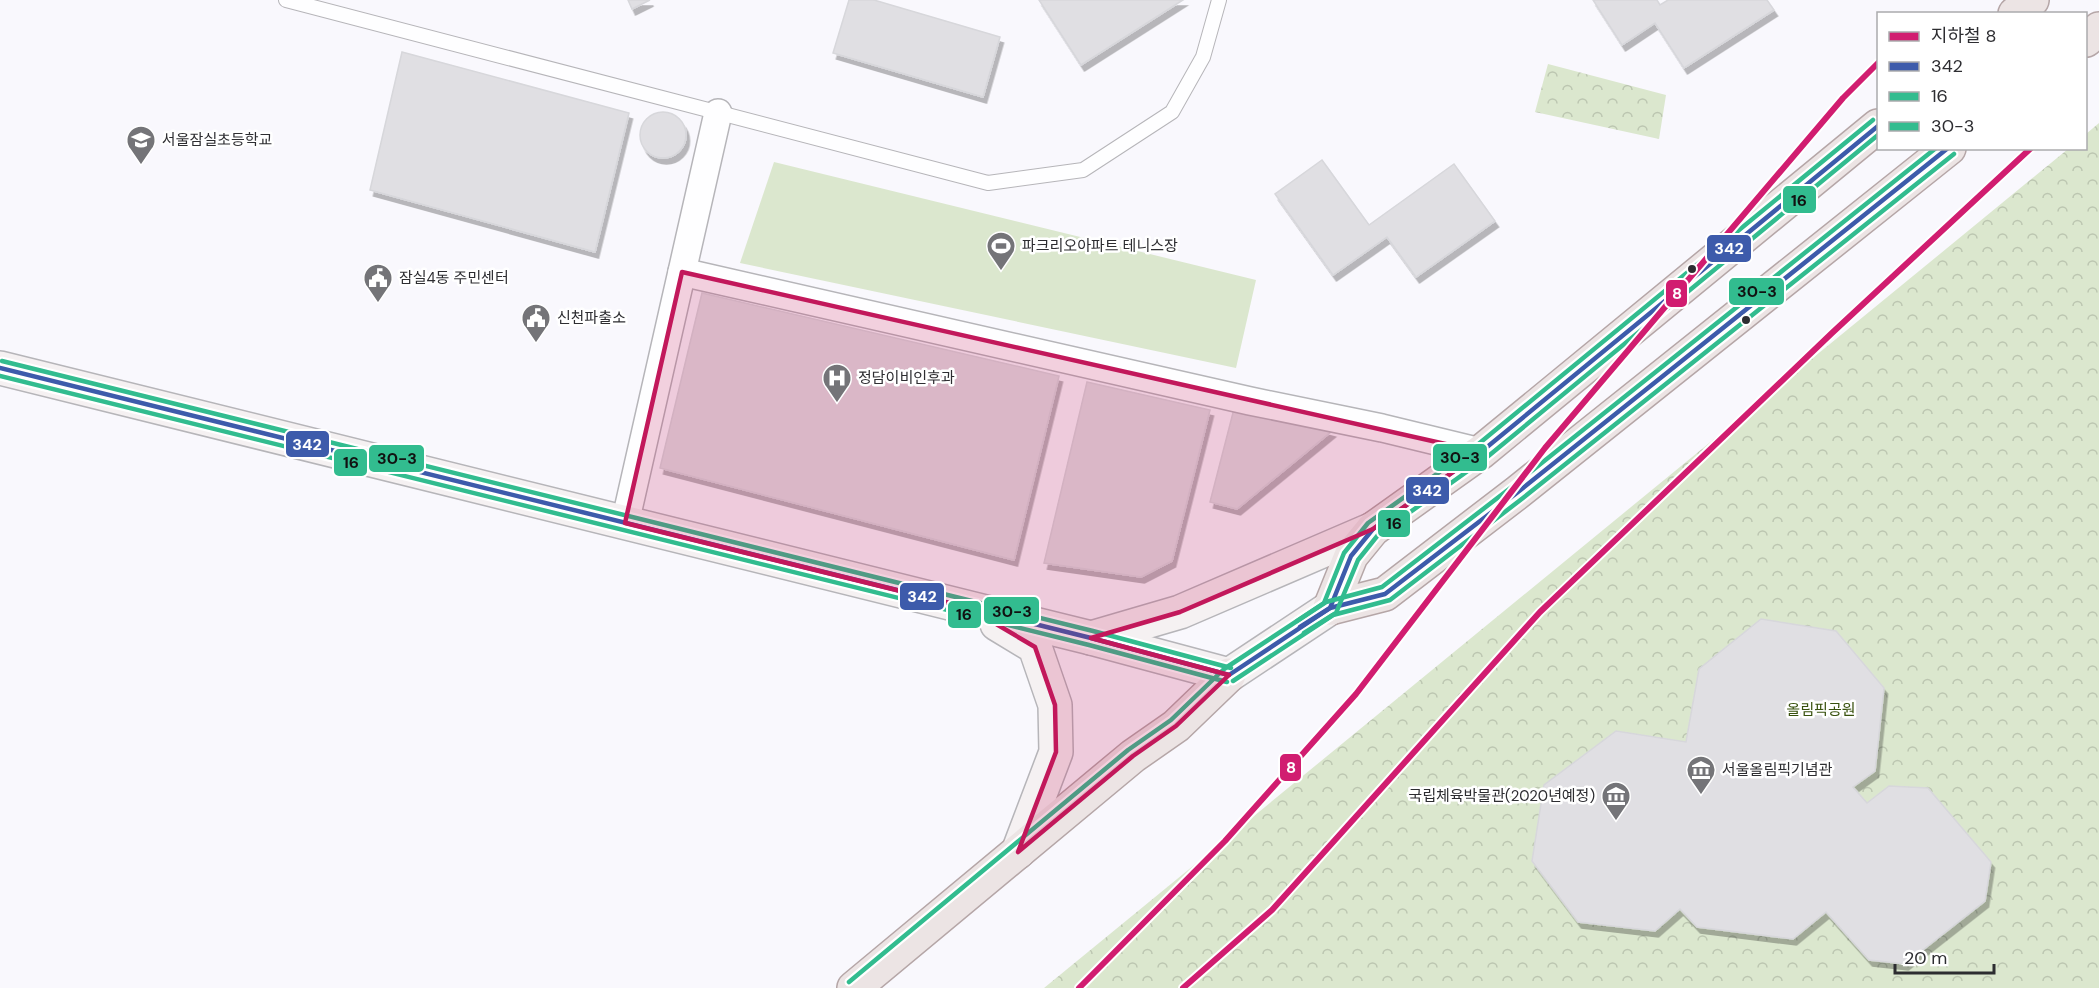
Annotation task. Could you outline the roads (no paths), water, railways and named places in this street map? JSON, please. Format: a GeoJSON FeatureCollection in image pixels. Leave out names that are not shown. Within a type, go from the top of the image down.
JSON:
{"type":"FeatureCollection","features":[{"type":"Feature","properties":{"kind":"main road"},"geometry":{"type":"LineString","coordinates":[[2017,12],[2032,0]]}},
{"type":"Feature","properties":{"kind":"main road"},"geometry":{"type":"LineString","coordinates":[[2087,38],[2099,29]]}},
{"type":"Feature","properties":{"kind":"main road"},"geometry":{"type":"LineString","coordinates":[[1330,608],[1351,556],[1373,529],[1481,452],[1877,127]]}},
{"type":"Feature","properties":{"kind":"main road"},"geometry":{"type":"LineString","coordinates":[[1330,608],[1385,594],[1946,150]]}},
{"type":"Feature","properties":{"kind":"main road"},"geometry":{"type":"LineString","coordinates":[[854,988],[1133,756],[1176,726],[1229,675]]}},
{"type":"Feature","properties":{"kind":"street"},"geometry":{"type":"LineString","coordinates":[[625,523],[718,113]]}},
{"type":"Feature","properties":{"kind":"street"},"geometry":{"type":"LineString","coordinates":[[682,272],[1481,452]]}},
{"type":"Feature","properties":{"kind":"street"},"geometry":{"type":"LineString","coordinates":[[0,368],[1090,638],[1229,675],[1330,608]]}},
{"type":"Feature","properties":{"kind":"street"},"geometry":{"type":"LineString","coordinates":[[1090,638],[1180,612],[1373,529]]}},
{"type":"Feature","properties":{"kind":"street"},"geometry":{"type":"LineString","coordinates":[[969,608],[1035,647],[1055,705],[1056,752],[1018,852]]}},
{"type":"Feature","properties":{"kind":"lane"},"geometry":{"type":"LineString","coordinates":[[286,0],[988,183],[1083,170],[1172,112],[1203,57],[1219,0]]}},
{"type":"Feature","properties":{"kind":"metro line","name":"8"},"geometry":{"type":"LineString","coordinates":[[1079,988],[1225,841],[1356,694],[1545,448],[1843,98],[1877,64]]}},
{"type":"Feature","properties":{"kind":"metro line","name":"8"},"geometry":{"type":"LineString","coordinates":[[1183,988],[1272,910],[1540,612],[1832,333],[2029,150]]}},
{"type":"Feature","properties":{"kind":"place","name":"서울잠실초등학교"},"geometry":{"type":"Point","coordinates":[141,166]}},
{"type":"Feature","properties":{"kind":"place","name":"파크리오아파트 테니스장"},"geometry":{"type":"Point","coordinates":[1001,272]}},
{"type":"Feature","properties":{"kind":"place","name":"잠실4동 주민센터"},"geometry":{"type":"Point","coordinates":[378,304]}},
{"type":"Feature","properties":{"kind":"place","name":"신천파출소"},"geometry":{"type":"Point","coordinates":[536,344]}},
{"type":"Feature","properties":{"kind":"place","name":"정담이비인후과"},"geometry":{"type":"Point","coordinates":[837,404]}},
{"type":"Feature","properties":{"kind":"place","name":"서울올림픽기념관"},"geometry":{"type":"Point","coordinates":[1701,796]}},
{"type":"Feature","properties":{"kind":"place","name":"국립체육박물관(2020년예정)"},"geometry":{"type":"Point","coordinates":[1616,822]}},
{"type":"Feature","properties":{"kind":"park label","name":"올림픽공원"},"geometry":{"type":"Point","coordinates":[1821,710]}}]}
